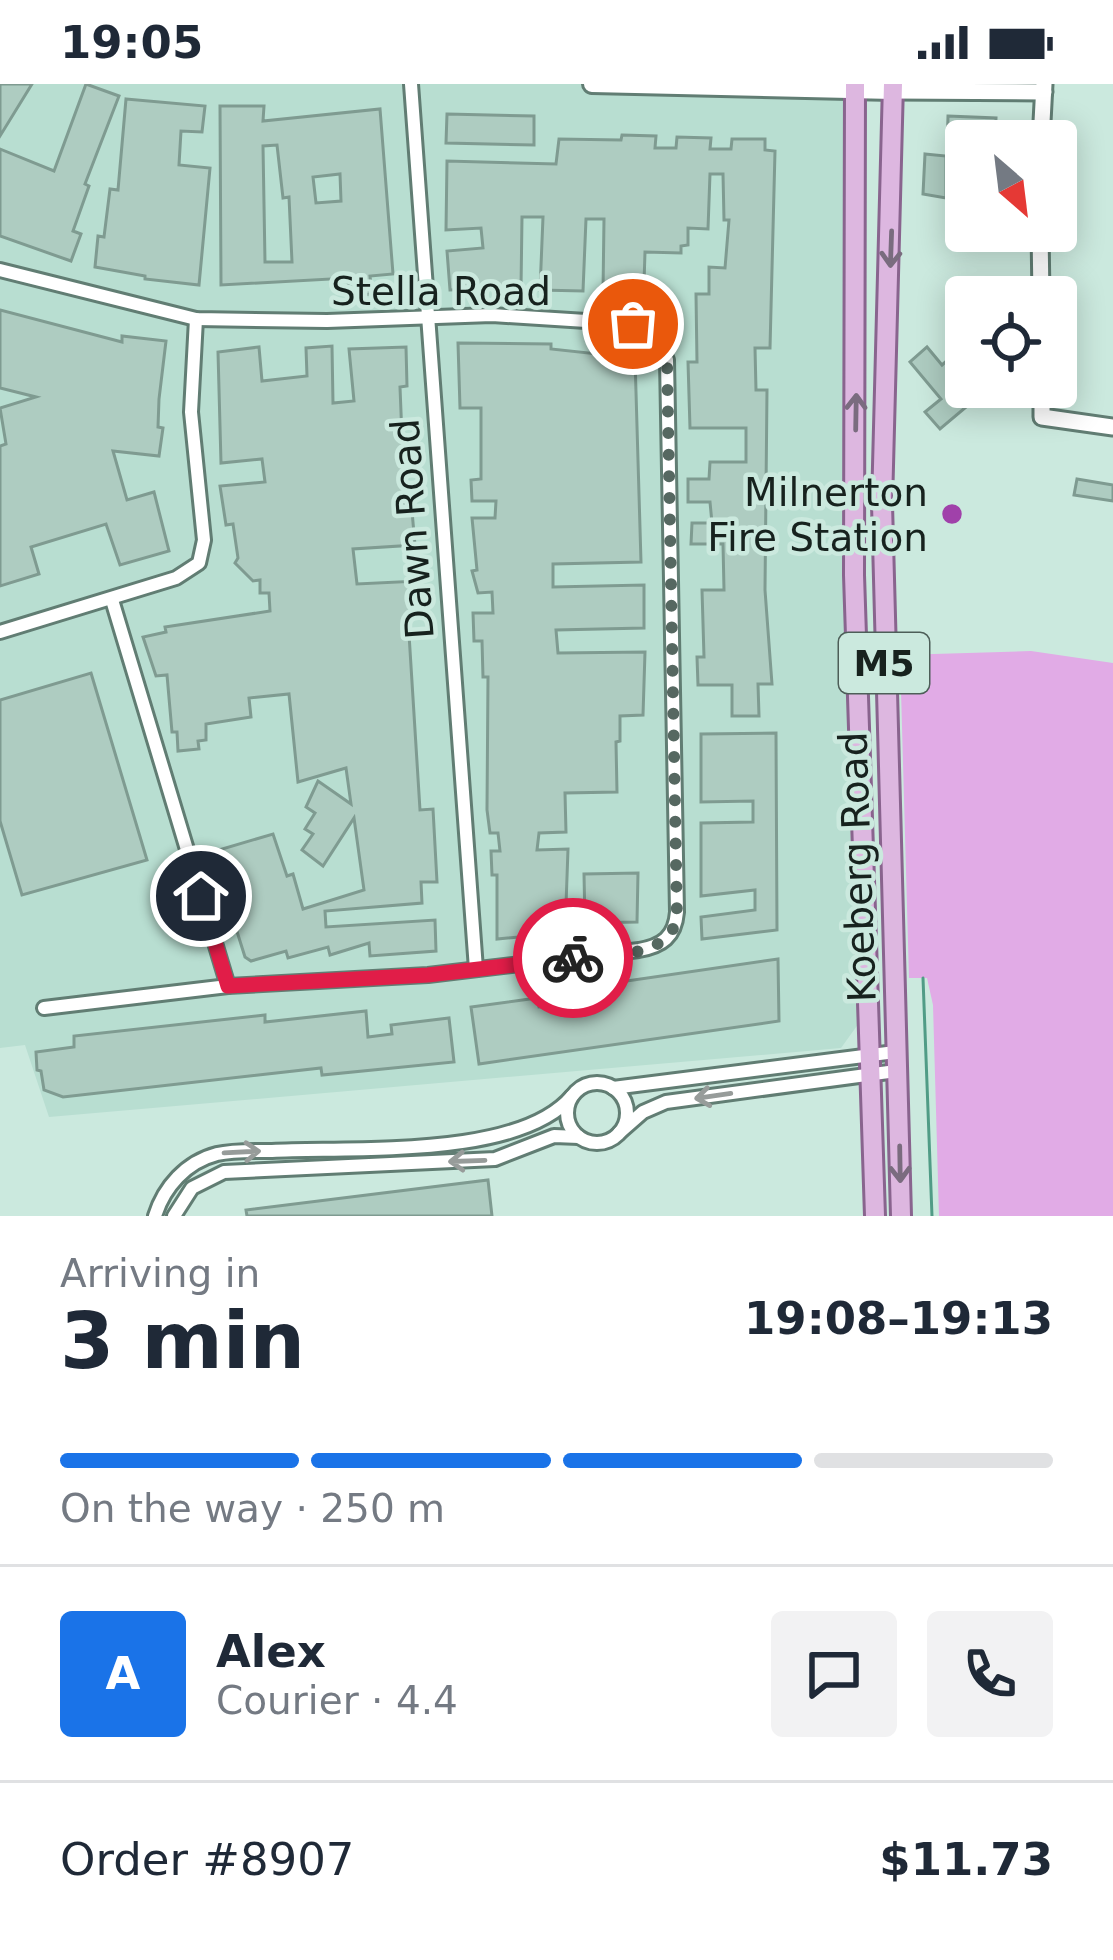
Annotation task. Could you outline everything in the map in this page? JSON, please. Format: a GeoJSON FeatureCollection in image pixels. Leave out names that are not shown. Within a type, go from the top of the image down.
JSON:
{"type":"FeatureCollection","features":[{"type":"Feature","properties":{"kind":"main road"},"geometry":{"type":"LineString","coordinates":[[592,84],[893,88]]}},
{"type":"Feature","properties":{"kind":"main road","name":"Koeberg Road"},"geometry":{"type":"LineString","coordinates":[[855,87],[854,575],[875,1216]]}},
{"type":"Feature","properties":{"kind":"main road","name":"Koeberg Road"},"geometry":{"type":"LineString","coordinates":[[893,88],[882,504],[901,1216]]}},
{"type":"Feature","properties":{"kind":"street","name":"Dawn Road"},"geometry":{"type":"LineString","coordinates":[[412,84],[476,969]]}},
{"type":"Feature","properties":{"kind":"street"},"geometry":{"type":"LineString","coordinates":[[893,88],[1044,88],[1042,120]]}},
{"type":"Feature","properties":{"kind":"street","name":"Stella Road"},"geometry":{"type":"LineString","coordinates":[[0,270],[196,319],[327,321],[492,315],[633,324],[657,337],[667,360],[675,927],[665,941],[650,948],[476,969],[228,986],[44,1008]]}},
{"type":"Feature","properties":{"kind":"street"},"geometry":{"type":"LineString","coordinates":[[0,632],[189,572],[203,553],[191,412],[196,319]]}},
{"type":"Feature","properties":{"kind":"street"},"geometry":{"type":"LineString","coordinates":[[1042,408],[1042,417],[1113,427]]}},
{"type":"Feature","properties":{"kind":"street"},"geometry":{"type":"LineString","coordinates":[[112,600],[228,986]]}},
{"type":"Feature","properties":{"kind":"street"},"geometry":{"type":"LineString","coordinates":[[155,1216],[176,1178],[216,1154],[485,1141],[542,1120],[592,1084],[613,1088],[895,1062]]}},
{"type":"Feature","properties":{"kind":"street"},"geometry":{"type":"LineString","coordinates":[[174,1216],[192,1188],[224,1172],[495,1160],[554,1136],[596,1143],[666,1102],[871,1064]]}},
{"type":"Feature","properties":{"kind":"street"},"geometry":{"type":"LineString","coordinates":[[613,1088],[625,1102],[627,1113],[620,1132]]}},
{"type":"Feature","properties":{"kind":"street"},"geometry":{"type":"LineString","coordinates":[[572,1096],[567,1118],[578,1137]]}},
{"type":"Feature","properties":{"kind":"shaded area"},"geometry":{"type":"Polygon","coordinates":[[[0,84],[845,84],[859,1023],[841,1048],[49,1117],[25,1045],[0,1048],[0,84]]]}},
{"type":"Feature","properties":{"kind":"shaded area"},"geometry":{"type":"Polygon","coordinates":[[[1031,651],[1113,663],[1113,1216],[939,1216],[933,1005],[927,978],[909,978],[900,655],[1031,651]]]}},
{"type":"Feature","properties":{"kind":"building"},"geometry":{"type":"Polygon","coordinates":[[[0,84],[32,84],[0,136],[0,84]]]}},
{"type":"Feature","properties":{"kind":"building"},"geometry":{"type":"Polygon","coordinates":[[[86,84],[119,96],[85,184],[89,186],[73,231],[81,234],[71,261],[0,236],[0,149],[54,171],[86,84]]]}},
{"type":"Feature","properties":{"kind":"building"},"geometry":{"type":"Polygon","coordinates":[[[126,99],[205,106],[202,132],[181,131],[179,165],[210,168],[199,285],[95,267],[110,189],[118,190],[126,99]]]}},
{"type":"Feature","properties":{"kind":"building"},"geometry":{"type":"Polygon","coordinates":[[[220,106],[264,106],[263,121],[380,109],[393,274],[370,276],[372,294],[349,296],[348,278],[221,285],[220,106]],[[277,145],[263,146],[265,262],[292,262],[289,197],[283,198],[277,145]],[[340,174],[313,177],[316,203],[341,201],[340,174]]]}},
{"type":"Feature","properties":{"kind":"building"},"geometry":{"type":"Polygon","coordinates":[[[447,114],[534,116],[534,145],[446,143],[447,114]]]}},
{"type":"Feature","properties":{"kind":"building"},"geometry":{"type":"Polygon","coordinates":[[[948,116],[996,118],[996,120],[948,120],[948,116]]]}},
{"type":"Feature","properties":{"kind":"building"},"geometry":{"type":"Polygon","coordinates":[[[622,135],[656,136],[655,148],[676,148],[677,137],[711,138],[710,149],[731,149],[732,139],[765,139],[765,150],[775,151],[770,348],[755,348],[756,390],[767,390],[765,590],[772,684],[758,684],[759,716],[732,716],[732,685],[698,685],[697,657],[704,657],[702,590],[724,590],[723,544],[691,544],[692,523],[712,523],[710,502],[688,502],[688,479],[709,479],[710,462],[746,462],[746,428],[690,428],[688,362],[697,362],[696,294],[709,294],[709,267],[725,268],[729,220],[724,220],[723,174],[710,174],[708,229],[688,228],[688,245],[681,246],[681,253],[645,252],[639,295],[603,292],[604,219],[586,219],[583,291],[540,290],[543,217],[522,217],[521,288],[450,290],[447,251],[483,248],[481,228],[446,230],[447,161],[556,164],[559,139],[621,140],[622,135]]]}},
{"type":"Feature","properties":{"kind":"building"},"geometry":{"type":"Polygon","coordinates":[[[925,154],[945,156],[945,198],[923,194],[925,154]]]}},
{"type":"Feature","properties":{"kind":"building"},"geometry":{"type":"Polygon","coordinates":[[[0,310],[122,342],[122,336],[166,341],[159,456],[113,451],[127,500],[154,492],[169,551],[120,565],[106,524],[31,547],[39,574],[0,586],[0,446],[6,444],[0,408],[36,397],[0,388],[0,310]]]}},
{"type":"Feature","properties":{"kind":"building"},"geometry":{"type":"Polygon","coordinates":[[[458,343],[551,344],[551,349],[635,358],[641,562],[553,564],[553,587],[644,585],[644,628],[556,630],[558,653],[645,652],[643,715],[620,716],[617,792],[565,793],[566,832],[539,833],[537,850],[568,849],[565,933],[497,939],[497,875],[492,875],[491,851],[500,851],[498,833],[490,833],[487,810],[488,677],[483,677],[482,641],[474,641],[473,613],[493,613],[492,592],[478,593],[472,571],[477,570],[472,518],[495,518],[496,501],[472,501],[471,480],[481,479],[481,408],[460,408],[458,343]]]}},
{"type":"Feature","properties":{"kind":"building"},"geometry":{"type":"Polygon","coordinates":[[[332,346],[333,403],[354,401],[349,349],[406,347],[407,386],[400,387],[405,512],[412,511],[415,545],[353,549],[357,584],[418,581],[420,617],[408,618],[420,810],[433,809],[437,882],[421,882],[422,903],[325,911],[326,927],[435,920],[436,951],[370,956],[369,943],[330,955],[328,947],[288,958],[286,951],[251,961],[245,957],[212,852],[273,834],[287,876],[293,874],[303,909],[364,890],[354,818],[323,866],[302,850],[313,834],[305,829],[315,813],[306,807],[318,781],[351,804],[346,768],[298,782],[289,694],[249,698],[251,717],[206,724],[206,740],[198,741],[199,749],[178,751],[167,675],[156,676],[143,637],[166,632],[165,627],[270,611],[269,593],[260,593],[260,580],[253,581],[235,563],[233,524],[226,525],[220,486],[265,482],[262,459],[221,463],[218,352],[259,347],[262,381],[307,376],[306,348],[332,346]]]}},
{"type":"Feature","properties":{"kind":"building"},"geometry":{"type":"Polygon","coordinates":[[[927,347],[942,365],[945,362],[945,408],[965,408],[940,429],[925,412],[941,399],[910,362],[927,347]]]}},
{"type":"Feature","properties":{"kind":"building"},"geometry":{"type":"Polygon","coordinates":[[[1077,479],[1113,485],[1113,501],[1074,495],[1077,479]]]}},
{"type":"Feature","properties":{"kind":"building"},"geometry":{"type":"Polygon","coordinates":[[[91,673],[147,860],[22,895],[0,821],[0,700],[91,673]]]}},
{"type":"Feature","properties":{"kind":"building"},"geometry":{"type":"Polygon","coordinates":[[[776,733],[777,930],[702,939],[701,917],[755,910],[755,890],[701,896],[701,823],[753,822],[753,801],[701,802],[701,734],[776,733]]]}},
{"type":"Feature","properties":{"kind":"building"},"geometry":{"type":"Polygon","coordinates":[[[638,873],[637,922],[585,923],[584,874],[638,873]]]}},
{"type":"Feature","properties":{"kind":"building"},"geometry":{"type":"Polygon","coordinates":[[[778,959],[779,1021],[479,1064],[471,1007],[537,998],[539,1007],[560,1005],[558,991],[778,959]]]}},
{"type":"Feature","properties":{"kind":"building"},"geometry":{"type":"Polygon","coordinates":[[[366,1011],[368,1037],[392,1034],[391,1025],[449,1018],[454,1062],[322,1075],[321,1068],[63,1097],[44,1090],[37,1070],[36,1052],[74,1047],[74,1036],[265,1015],[265,1022],[366,1011]]]}},
{"type":"Feature","properties":{"kind":"building"},"geometry":{"type":"Polygon","coordinates":[[[488,1180],[492,1216],[247,1216],[246,1210],[488,1180]]]}},
{"type":"Feature","properties":{"kind":"waterway"},"geometry":{"type":"LineString","coordinates":[[923,978],[932,1216]]}},
{"type":"Feature","properties":{"kind":"way so far"},"geometry":{"type":"LineString","coordinates":[[573,958],[650,948],[670,937],[677,919],[667,360],[657,337],[633,324]]}},
{"type":"Feature","properties":{"kind":"place","name":"Milnerton Fire Station"},"geometry":{"type":"Point","coordinates":[952,514]}},
{"type":"Feature","properties":{"kind":"route"},"geometry":{"type":"LineString","coordinates":[[201,896],[228,986],[428,975],[573,958]]}}]}
